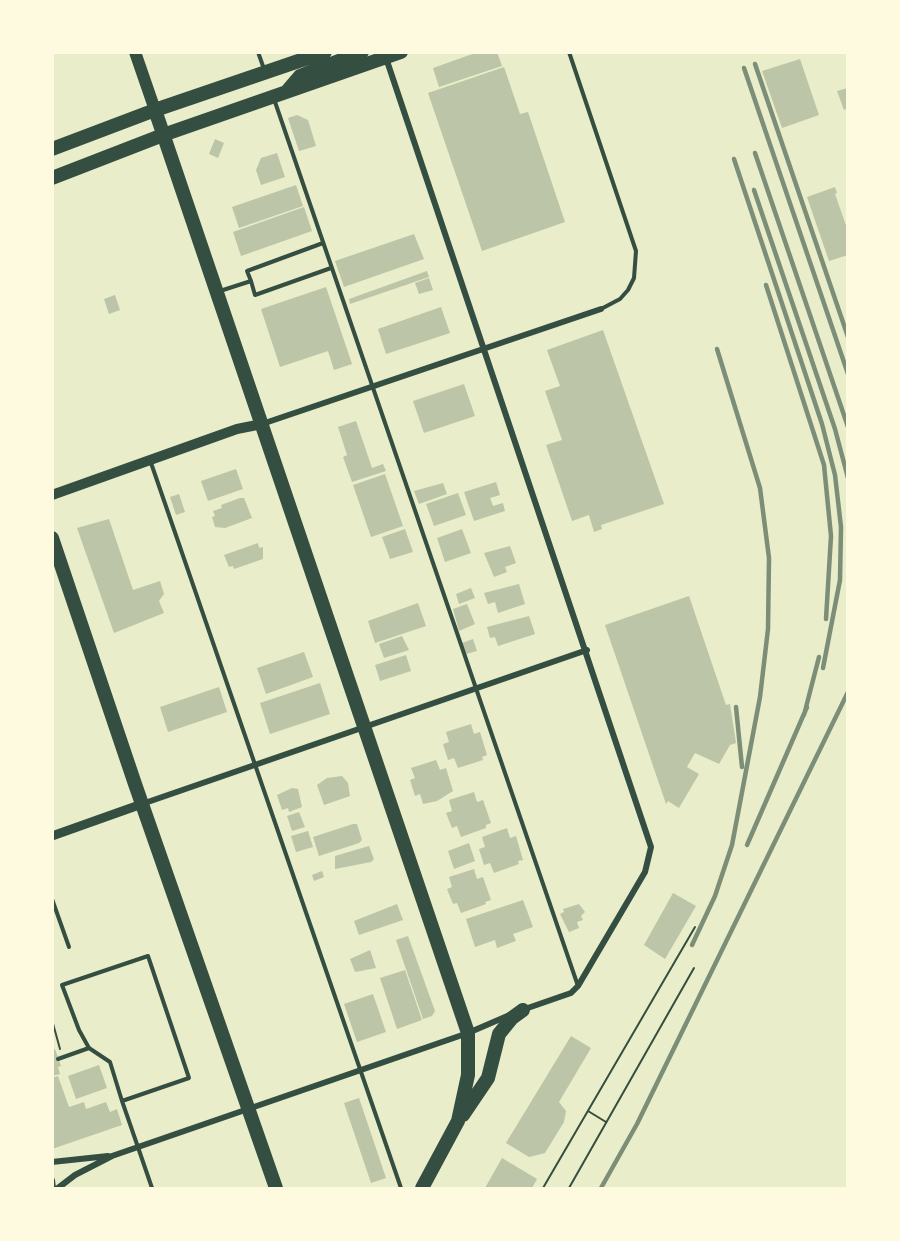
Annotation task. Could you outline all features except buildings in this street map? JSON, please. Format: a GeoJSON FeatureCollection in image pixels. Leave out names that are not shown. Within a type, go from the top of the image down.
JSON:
{"type":"FeatureCollection","features":[{"type":"Feature","properties":{"kind":"highway"},"geometry":{"type":"LineString","coordinates":[[52,149],[155,110],[325,52]]}},
{"type":"Feature","properties":{"kind":"highway"},"geometry":{"type":"LineString","coordinates":[[287,92],[300,76],[362,52]]}},
{"type":"Feature","properties":{"kind":"highway"},"geometry":{"type":"LineString","coordinates":[[52,178],[163,135],[400,52]]}},
{"type":"Feature","properties":{"kind":"highway"},"geometry":{"type":"LineString","coordinates":[[155,110],[468,1033],[468,1075],[458,1121]]}},
{"type":"Feature","properties":{"kind":"highway"},"geometry":{"type":"LineString","coordinates":[[52,538],[276,1188]]}},
{"type":"Feature","properties":{"kind":"highway"},"geometry":{"type":"LineString","coordinates":[[422,1188],[458,1121],[488,1078],[499,1034],[512,1018],[523,1010]]}},
{"type":"Feature","properties":{"kind":"main road"},"geometry":{"type":"LineString","coordinates":[[135,52],[155,110]]}},
{"type":"Feature","properties":{"kind":"main road"},"geometry":{"type":"LineString","coordinates":[[52,495],[237,429],[262,424]]}},
{"type":"Feature","properties":{"kind":"street"},"geometry":{"type":"LineString","coordinates":[[58,1188],[75,1175],[112,1156],[468,1033],[571,993],[578,986],[649,862],[651,847],[587,650],[386,58]]}},
{"type":"Feature","properties":{"kind":"street"},"geometry":{"type":"LineString","coordinates":[[262,424],[601,309]]}},
{"type":"Feature","properties":{"kind":"street"},"geometry":{"type":"LineString","coordinates":[[52,836],[587,650]]}},
{"type":"Feature","properties":{"kind":"street"},"geometry":{"type":"LineString","coordinates":[[52,1162],[112,1156]]}},
{"type":"Feature","properties":{"kind":"street"},"geometry":{"type":"LineString","coordinates":[[52,1180],[53,1188]]}},
{"type":"Feature","properties":{"kind":"lane"},"geometry":{"type":"LineString","coordinates":[[258,52],[265,73]]}},
{"type":"Feature","properties":{"kind":"lane"},"geometry":{"type":"LineString","coordinates":[[569,52],[636,251],[634,278],[628,290],[620,298],[601,309]]}},
{"type":"Feature","properties":{"kind":"lane"},"geometry":{"type":"LineString","coordinates":[[273,97],[578,986]]}},
{"type":"Feature","properties":{"kind":"lane"},"geometry":{"type":"LineString","coordinates":[[323,243],[247,271],[255,295],[331,268]]}},
{"type":"Feature","properties":{"kind":"lane"},"geometry":{"type":"LineString","coordinates":[[217,292],[251,281]]}},
{"type":"Feature","properties":{"kind":"lane"},"geometry":{"type":"LineString","coordinates":[[150,460],[400,1188]]}},
{"type":"Feature","properties":{"kind":"lane"},"geometry":{"type":"LineString","coordinates":[[52,899],[69,947]]}},
{"type":"Feature","properties":{"kind":"lane"},"geometry":{"type":"LineString","coordinates":[[122,1101],[189,1078],[148,956],[62,985],[79,1030],[89,1048],[110,1062],[122,1101],[152,1188]]}},
{"type":"Feature","properties":{"kind":"lane"},"geometry":{"type":"LineString","coordinates":[[61,1058],[89,1048]]}},
{"type":"Feature","properties":{"kind":"path"},"geometry":{"type":"LineString","coordinates":[[543,1188],[695,927]]}},
{"type":"Feature","properties":{"kind":"path"},"geometry":{"type":"LineString","coordinates":[[569,1188],[694,968]]}},
{"type":"Feature","properties":{"kind":"path"},"geometry":{"type":"LineString","coordinates":[[52,1020],[61,1058]]}},
{"type":"Feature","properties":{"kind":"path"},"geometry":{"type":"LineString","coordinates":[[588,1111],[607,1122]]}},
{"type":"Feature","properties":{"kind":"railway"},"geometry":{"type":"LineString","coordinates":[[755,64],[848,337]]}},
{"type":"Feature","properties":{"kind":"railway"},"geometry":{"type":"LineString","coordinates":[[744,68],[848,374]]}},
{"type":"Feature","properties":{"kind":"railway"},"geometry":{"type":"LineString","coordinates":[[755,153],[848,427]]}},
{"type":"Feature","properties":{"kind":"railway"},"geometry":{"type":"LineString","coordinates":[[734,159],[822,424],[835,475],[841,527],[840,580],[823,668]]}},
{"type":"Feature","properties":{"kind":"railway"},"geometry":{"type":"LineString","coordinates":[[754,190],[835,429],[848,478]]}},
{"type":"Feature","properties":{"kind":"railway"},"geometry":{"type":"LineString","coordinates":[[766,285],[824,465],[831,536],[826,619]]}},
{"type":"Feature","properties":{"kind":"railway"},"geometry":{"type":"LineString","coordinates":[[692,945],[715,896],[732,845],[760,697],[768,629],[769,558],[760,488],[717,349]]}},
{"type":"Feature","properties":{"kind":"railway"},"geometry":{"type":"LineString","coordinates":[[804,715],[819,657]]}},
{"type":"Feature","properties":{"kind":"railway"},"geometry":{"type":"LineString","coordinates":[[601,1188],[637,1124],[848,692]]}},
{"type":"Feature","properties":{"kind":"railway"},"geometry":{"type":"LineString","coordinates":[[736,707],[742,767]]}},
{"type":"Feature","properties":{"kind":"railway"},"geometry":{"type":"LineString","coordinates":[[747,845],[807,707]]}}]}
